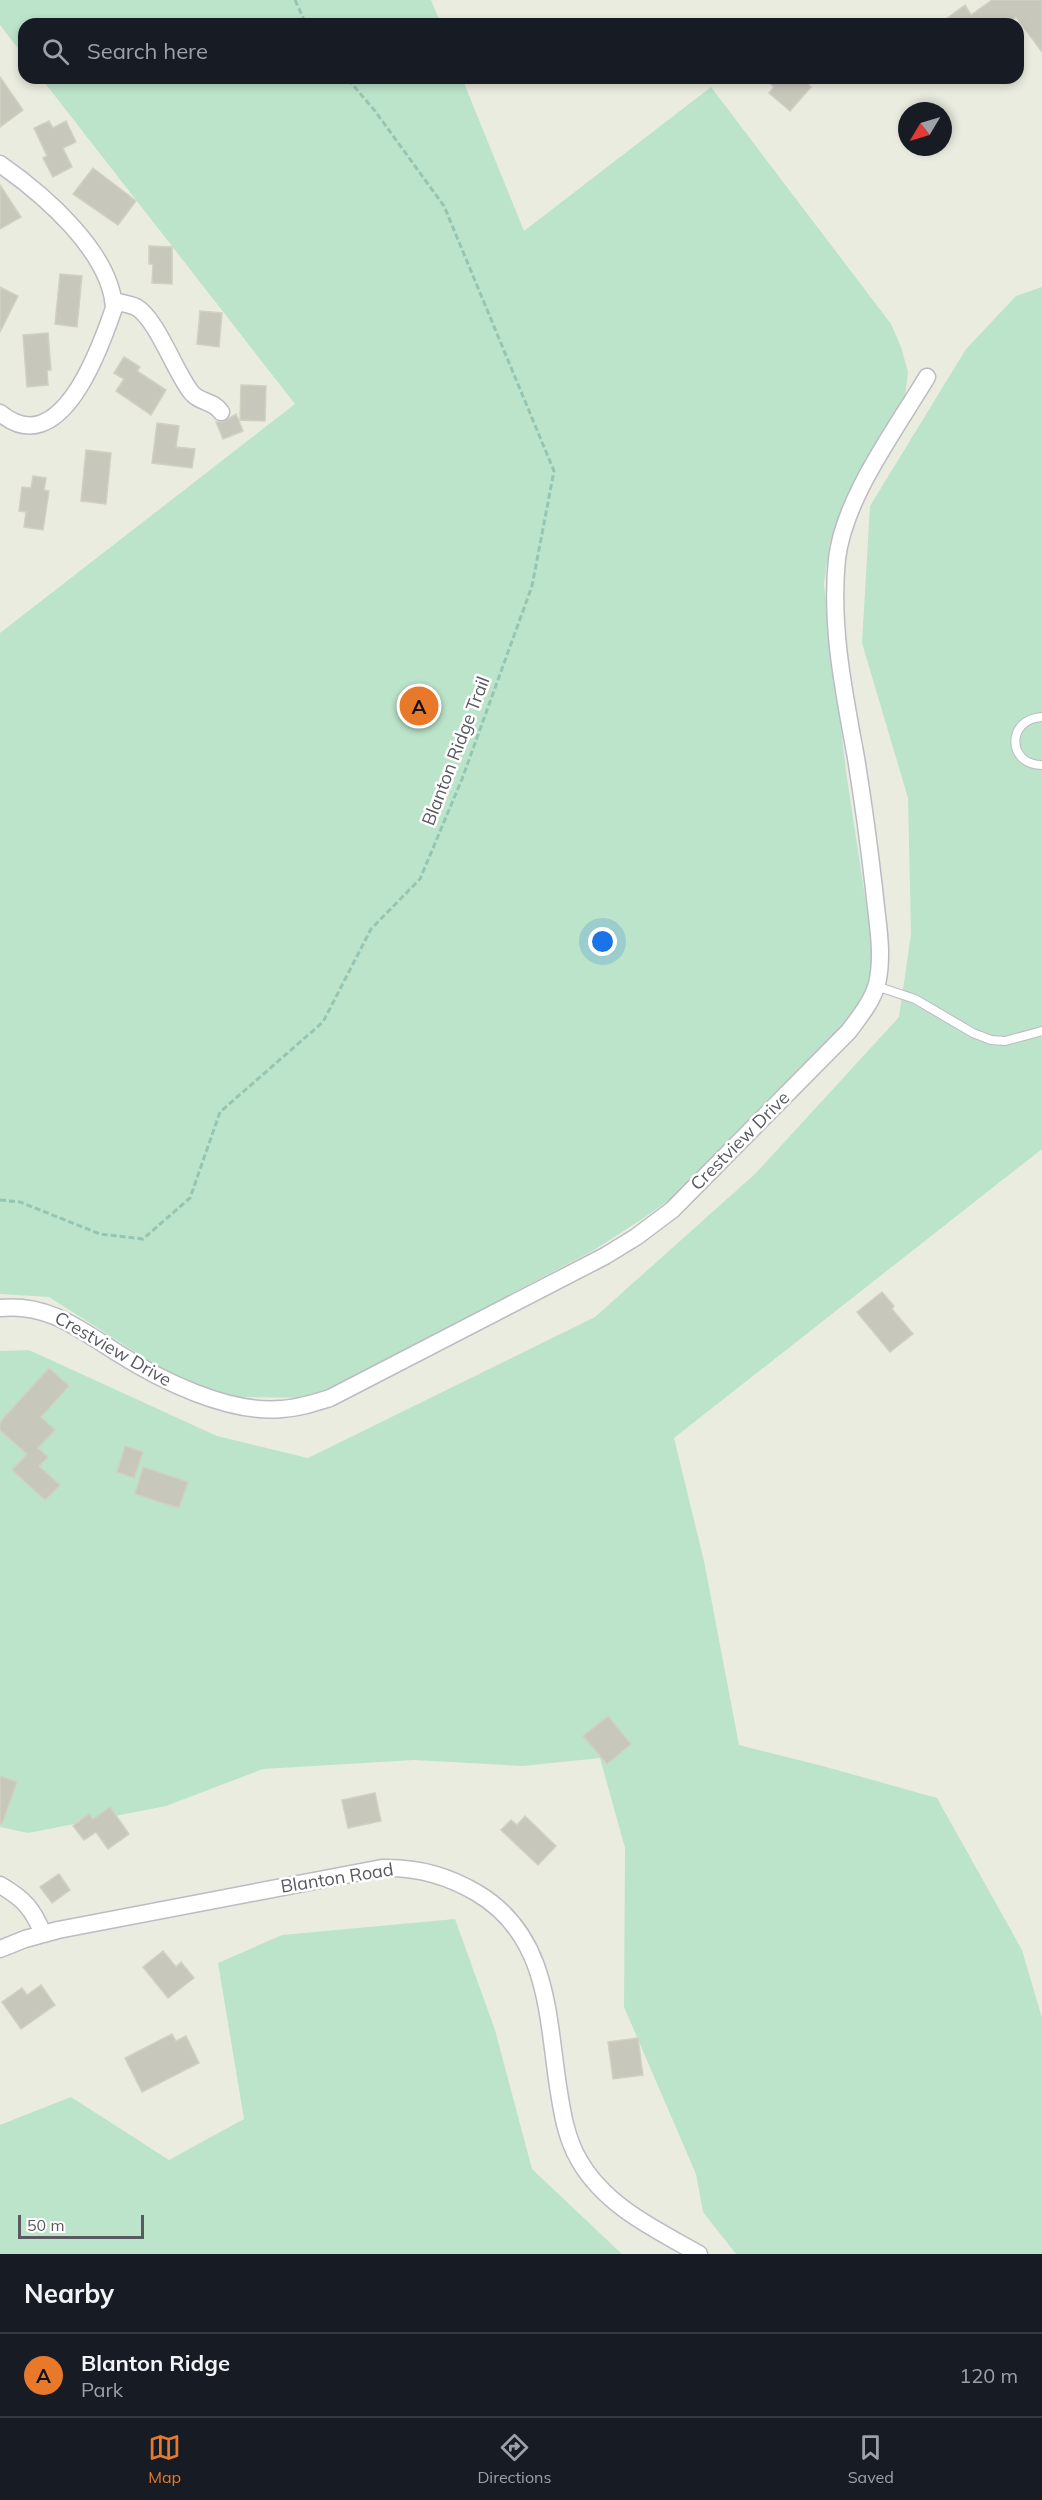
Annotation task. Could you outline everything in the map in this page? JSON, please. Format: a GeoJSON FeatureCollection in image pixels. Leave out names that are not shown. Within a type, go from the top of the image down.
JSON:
{"type":"FeatureCollection","features":[{"type":"Feature","properties":{"kind":"street"},"geometry":{"type":"LineString","coordinates":[[0,164],[60,214],[90,248],[106,274],[114,308],[76,392],[61,413],[36,425],[15,422],[0,413]]}},
{"type":"Feature","properties":{"kind":"street"},"geometry":{"type":"LineString","coordinates":[[113,301],[140,310],[151,324],[192,394],[215,404],[221,412]]}},
{"type":"Feature","properties":{"kind":"street","name":"Crestview Drive"},"geometry":{"type":"LineString","coordinates":[[0,1308],[21,1307],[44,1311],[74,1326],[161,1380],[211,1398],[256,1409],[280,1410],[306,1406],[330,1398],[605,1256],[636,1237],[672,1210],[849,1030],[866,1008],[876,986],[881,958],[871,860],[842,685],[836,628],[837,558],[842,534],[859,491],[927,376]]}},
{"type":"Feature","properties":{"kind":"street","name":"Blanton Road"},"geometry":{"type":"LineString","coordinates":[[0,1949],[43,1934],[382,1868],[405,1867],[425,1871],[468,1888],[504,1911],[526,1940],[542,1983],[562,2116],[579,2161],[600,2189],[618,2206],[699,2254]]}},
{"type":"Feature","properties":{"kind":"street"},"geometry":{"type":"LineString","coordinates":[[0,1885],[26,1903],[35,1914],[43,1934]]}},
{"type":"Feature","properties":{"kind":"lane"},"geometry":{"type":"LineString","coordinates":[[1042,717],[1034,718],[1021,726],[1015,741],[1020,756],[1033,765],[1042,765]]}},
{"type":"Feature","properties":{"kind":"lane"},"geometry":{"type":"LineString","coordinates":[[876,986],[915,999],[973,1033],[991,1040],[1005,1041],[1042,1031]]}},
{"type":"Feature","properties":{"kind":"path"},"geometry":{"type":"LineString","coordinates":[[296,0],[304,18]]}},
{"type":"Feature","properties":{"kind":"path","name":"Blanton Ridge Trail"},"geometry":{"type":"LineString","coordinates":[[0,1200],[20,1202],[100,1234],[142,1239],[190,1198],[220,1112],[323,1022],[371,929],[420,879],[462,779],[532,586],[554,471],[444,206],[375,111],[352,84]]}},
{"type":"Feature","properties":{"kind":"green space"},"geometry":{"type":"Polygon","coordinates":[[[0,0],[431,0],[438,18],[18,18],[18,48],[0,25],[0,0]]]}},
{"type":"Feature","properties":{"kind":"green space"},"geometry":{"type":"Polygon","coordinates":[[[46,84],[464,84],[524,231],[711,87],[891,324],[908,372],[905,397],[855,480],[830,542],[824,584],[846,771],[870,930],[873,966],[869,988],[856,1010],[834,1036],[676,1195],[594,1250],[333,1388],[305,1398],[239,1397],[211,1390],[160,1368],[49,1297],[0,1294],[0,633],[295,404],[46,84]]]}},
{"type":"Feature","properties":{"kind":"green space"},"geometry":{"type":"Polygon","coordinates":[[[1042,287],[1042,1149],[674,1438],[704,1561],[739,1745],[937,1798],[1022,1950],[1042,2018],[1042,2254],[736,2254],[703,2212],[696,2174],[624,2007],[625,1848],[600,1758],[523,1766],[414,1760],[263,1769],[166,1806],[28,1833],[0,1827],[0,1351],[29,1350],[217,1436],[308,1458],[595,1317],[756,1173],[899,1017],[911,934],[908,798],[862,643],[870,506],[966,349],[1016,296],[1042,287]]]}},
{"type":"Feature","properties":{"kind":"green space"},"geometry":{"type":"Polygon","coordinates":[[[455,1919],[495,2030],[532,2169],[622,2254],[0,2254],[0,2125],[71,2097],[169,2160],[244,2119],[218,1963],[282,1935],[455,1919]]]}},
{"type":"Feature","properties":{"kind":"building"},"geometry":{"type":"Polygon","coordinates":[[[992,0],[1042,0],[1042,52],[1024,28],[1024,18],[947,18],[965,5],[971,15],[992,0]]]}},
{"type":"Feature","properties":{"kind":"building"},"geometry":{"type":"Polygon","coordinates":[[[0,77],[23,110],[0,127],[0,77]]]}},
{"type":"Feature","properties":{"kind":"building"},"geometry":{"type":"Polygon","coordinates":[[[771,84],[808,84],[811,87],[790,111],[769,93],[774,87],[771,84]]]}},
{"type":"Feature","properties":{"kind":"building"},"geometry":{"type":"Polygon","coordinates":[[[49,121],[53,128],[66,121],[76,142],[63,148],[72,167],[53,177],[43,158],[47,156],[34,128],[49,121]]]}},
{"type":"Feature","properties":{"kind":"building"},"geometry":{"type":"Polygon","coordinates":[[[93,168],[136,201],[118,225],[73,194],[93,168]]]}},
{"type":"Feature","properties":{"kind":"building"},"geometry":{"type":"Polygon","coordinates":[[[0,185],[21,217],[0,229],[0,185]]]}},
{"type":"Feature","properties":{"kind":"building"},"geometry":{"type":"Polygon","coordinates":[[[149,246],[172,247],[172,284],[152,283],[153,264],[149,264],[149,246]]]}},
{"type":"Feature","properties":{"kind":"building"},"geometry":{"type":"Polygon","coordinates":[[[60,274],[82,276],[77,327],[55,324],[60,274]]]}},
{"type":"Feature","properties":{"kind":"building"},"geometry":{"type":"Polygon","coordinates":[[[0,287],[18,296],[0,332],[0,287]]]}},
{"type":"Feature","properties":{"kind":"building"},"geometry":{"type":"Polygon","coordinates":[[[200,311],[222,313],[219,347],[197,344],[200,311]]]}},
{"type":"Feature","properties":{"kind":"building"},"geometry":{"type":"Polygon","coordinates":[[[48,333],[51,370],[47,370],[48,385],[27,387],[23,335],[48,333]]]}},
{"type":"Feature","properties":{"kind":"building"},"geometry":{"type":"Polygon","coordinates":[[[124,357],[140,367],[137,371],[166,390],[151,415],[116,391],[124,379],[114,373],[124,357]]]}},
{"type":"Feature","properties":{"kind":"building"},"geometry":{"type":"Polygon","coordinates":[[[241,385],[266,386],[265,421],[240,420],[241,385]]]}},
{"type":"Feature","properties":{"kind":"building"},"geometry":{"type":"Polygon","coordinates":[[[236,414],[243,431],[223,439],[216,422],[223,422],[236,414]]]}},
{"type":"Feature","properties":{"kind":"building"},"geometry":{"type":"Polygon","coordinates":[[[157,423],[179,426],[176,447],[195,449],[192,468],[152,463],[157,423]]]}},
{"type":"Feature","properties":{"kind":"building"},"geometry":{"type":"Polygon","coordinates":[[[86,450],[111,453],[106,504],[81,501],[86,450]]]}},
{"type":"Feature","properties":{"kind":"building"},"geometry":{"type":"Polygon","coordinates":[[[33,476],[46,478],[44,490],[49,491],[43,530],[24,527],[26,512],[19,511],[22,487],[31,488],[33,476]]]}},
{"type":"Feature","properties":{"kind":"building"},"geometry":{"type":"Polygon","coordinates":[[[882,1292],[894,1306],[892,1309],[913,1334],[890,1352],[857,1312],[882,1292]]]}},
{"type":"Feature","properties":{"kind":"building"},"geometry":{"type":"Polygon","coordinates":[[[49,1368],[69,1386],[41,1417],[55,1430],[38,1448],[48,1457],[39,1466],[60,1485],[45,1500],[12,1470],[27,1454],[0,1430],[0,1422],[49,1368]]]}},
{"type":"Feature","properties":{"kind":"building"},"geometry":{"type":"Polygon","coordinates":[[[125,1446],[143,1452],[134,1478],[117,1472],[125,1446]]]}},
{"type":"Feature","properties":{"kind":"building"},"geometry":{"type":"Polygon","coordinates":[[[143,1467],[188,1482],[179,1508],[135,1494],[143,1467]]]}},
{"type":"Feature","properties":{"kind":"building"},"geometry":{"type":"Polygon","coordinates":[[[608,1716],[631,1744],[607,1764],[583,1736],[608,1716]]]}},
{"type":"Feature","properties":{"kind":"building"},"geometry":{"type":"Polygon","coordinates":[[[0,1776],[17,1782],[2,1824],[0,1824],[0,1776]]]}},
{"type":"Feature","properties":{"kind":"building"},"geometry":{"type":"Polygon","coordinates":[[[375,1793],[381,1821],[348,1828],[342,1800],[375,1793]]]}},
{"type":"Feature","properties":{"kind":"building"},"geometry":{"type":"Polygon","coordinates":[[[110,1807],[129,1834],[108,1849],[96,1832],[84,1840],[73,1826],[89,1814],[93,1819],[110,1807]]]}},
{"type":"Feature","properties":{"kind":"building"},"geometry":{"type":"Polygon","coordinates":[[[525,1816],[556,1846],[538,1865],[501,1830],[511,1820],[517,1825],[525,1816]]]}},
{"type":"Feature","properties":{"kind":"building"},"geometry":{"type":"Polygon","coordinates":[[[59,1874],[70,1890],[52,1903],[40,1887],[59,1874]]]}},
{"type":"Feature","properties":{"kind":"building"},"geometry":{"type":"Polygon","coordinates":[[[163,1951],[176,1967],[181,1962],[194,1978],[168,1998],[143,1967],[163,1951]]]}},
{"type":"Feature","properties":{"kind":"building"},"geometry":{"type":"Polygon","coordinates":[[[41,1985],[55,2005],[21,2029],[2,2002],[22,1988],[27,1995],[41,1985]]]}},
{"type":"Feature","properties":{"kind":"building"},"geometry":{"type":"Polygon","coordinates":[[[172,2034],[176,2041],[186,2036],[199,2063],[142,2092],[125,2058],[172,2034]]]}},
{"type":"Feature","properties":{"kind":"building"},"geometry":{"type":"Polygon","coordinates":[[[638,2038],[643,2075],[613,2079],[608,2042],[638,2038]]]}},
{"type":"Feature","properties":{"kind":"place","name":"Blanton Ridge"},"geometry":{"type":"Point","coordinates":[419,706]}}]}
